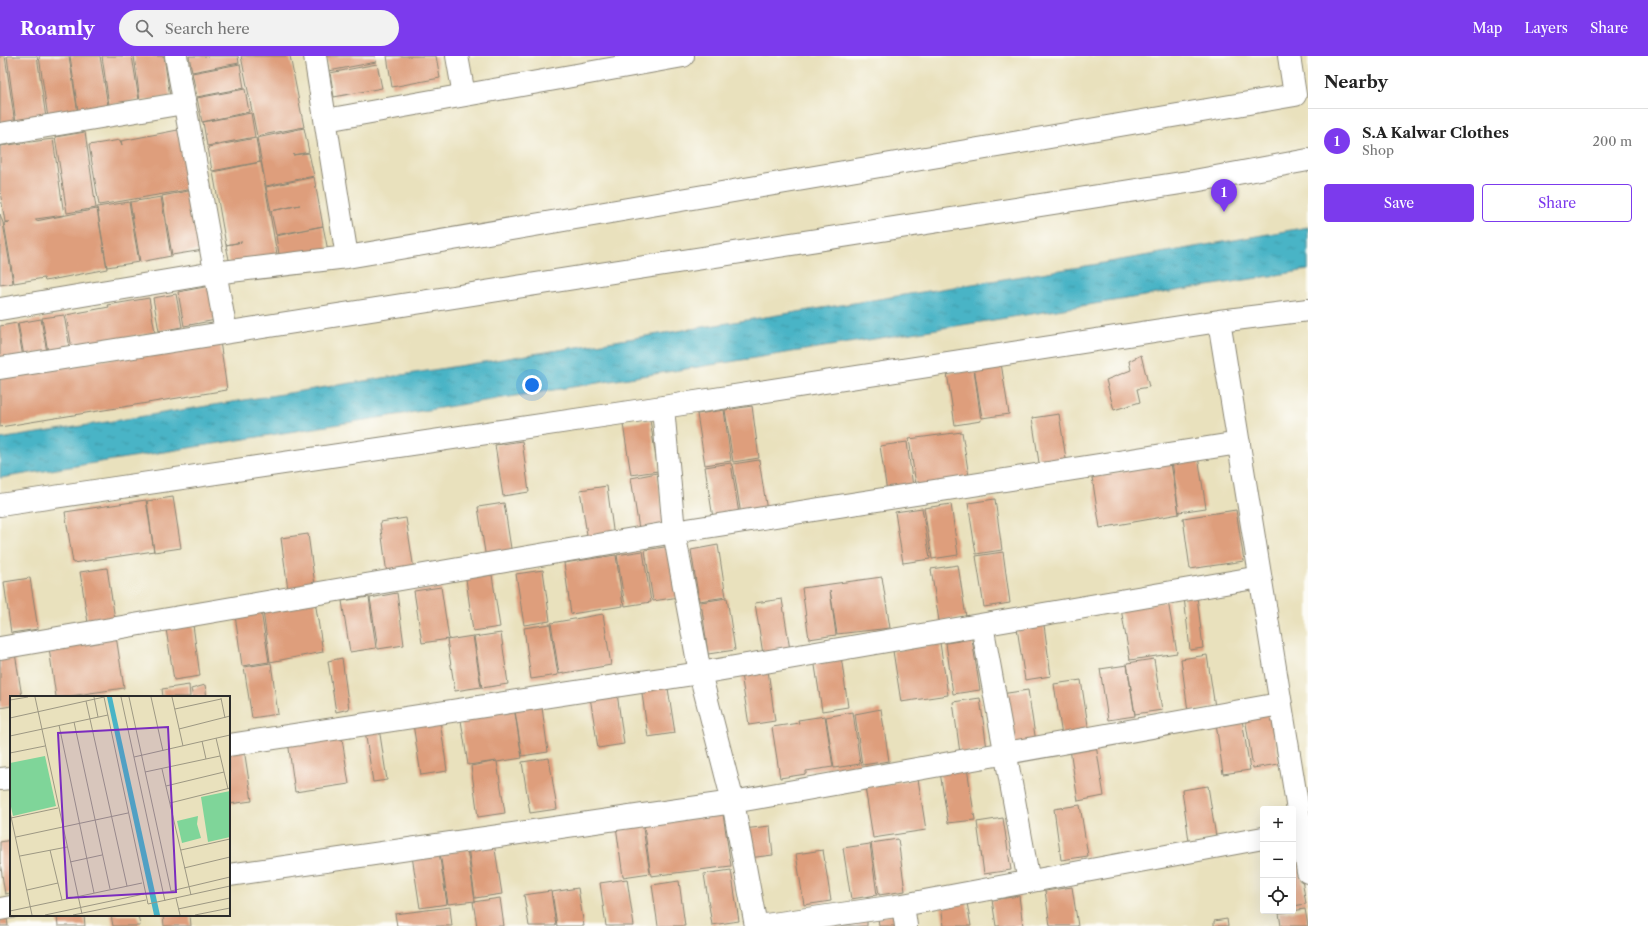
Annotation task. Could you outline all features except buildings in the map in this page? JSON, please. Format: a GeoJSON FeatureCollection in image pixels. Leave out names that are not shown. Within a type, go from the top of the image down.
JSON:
{"type":"FeatureCollection","features":[{"type":"Feature","properties":{"kind":"street"},"geometry":{"type":"LineString","coordinates":[[176,56],[214,273],[226,332]]}},
{"type":"Feature","properties":{"kind":"street"},"geometry":{"type":"LineString","coordinates":[[315,56],[347,257]]}},
{"type":"Feature","properties":{"kind":"street"},"geometry":{"type":"LineString","coordinates":[[457,56],[464,95]]}},
{"type":"Feature","properties":{"kind":"street"},"geometry":{"type":"LineString","coordinates":[[326,120],[464,95],[597,63],[683,56]]}},
{"type":"Feature","properties":{"kind":"street"},"geometry":{"type":"LineString","coordinates":[[0,309],[214,273],[347,257],[1295,95],[1289,56]]}},
{"type":"Feature","properties":{"kind":"street"},"geometry":{"type":"LineString","coordinates":[[0,134],[184,103]]}},
{"type":"Feature","properties":{"kind":"street"},"geometry":{"type":"LineString","coordinates":[[0,368],[1194,181],[1308,160]]}},
{"type":"Feature","properties":{"kind":"street"},"geometry":{"type":"LineString","coordinates":[[0,505],[663,407],[1219,321],[1308,310]]}},
{"type":"Feature","properties":{"kind":"street"},"geometry":{"type":"LineString","coordinates":[[1219,321],[1308,872]]}},
{"type":"Feature","properties":{"kind":"street"},"geometry":{"type":"LineString","coordinates":[[663,407],[674,532],[700,673],[733,802],[756,926]]}},
{"type":"Feature","properties":{"kind":"street"},"geometry":{"type":"LineString","coordinates":[[0,648],[674,532],[1239,443]]}},
{"type":"Feature","properties":{"kind":"street"},"geometry":{"type":"LineString","coordinates":[[230,745],[700,673],[1260,577]]}},
{"type":"Feature","properties":{"kind":"street"},"geometry":{"type":"LineString","coordinates":[[982,625],[1029,882]]}},
{"type":"Feature","properties":{"kind":"street"},"geometry":{"type":"LineString","coordinates":[[230,875],[733,802],[1280,704]]}},
{"type":"Feature","properties":{"kind":"street"},"geometry":{"type":"LineString","coordinates":[[0,779],[10,778]]}},
{"type":"Feature","properties":{"kind":"street"},"geometry":{"type":"LineString","coordinates":[[760,926],[905,916],[1029,882],[1260,839]]}},
{"type":"Feature","properties":{"kind":"street"},"geometry":{"type":"LineString","coordinates":[[0,909],[10,907]]}},
{"type":"Feature","properties":{"kind":"water"},"geometry":{"type":"Polygon","coordinates":[[[1308,227],[1308,270],[0,478],[0,439],[1098,264],[1308,227]]]}},
{"type":"Feature","properties":{"kind":"place","name":"S.A Kalwar Clothes"},"geometry":{"type":"Point","coordinates":[1224,212]}}]}
